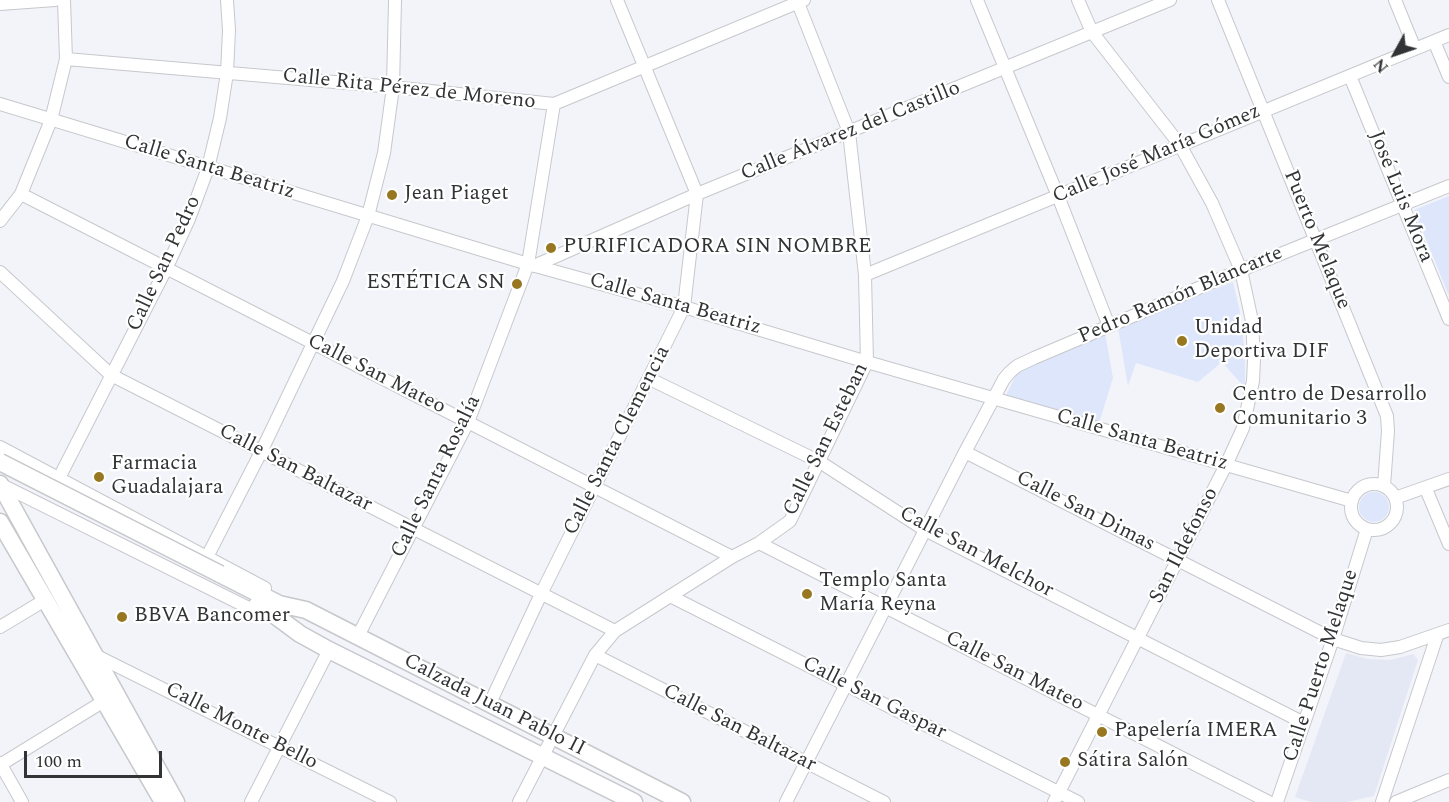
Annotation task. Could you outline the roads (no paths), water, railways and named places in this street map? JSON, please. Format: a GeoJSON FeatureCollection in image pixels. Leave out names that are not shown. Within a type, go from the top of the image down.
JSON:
{"type":"FeatureCollection","features":[{"type":"Feature","properties":{"kind":"main road","name":"Calzada Juan Pablo II"},"geometry":{"type":"LineString","coordinates":[[0,462],[217,579],[300,634],[329,650],[634,802]]}},
{"type":"Feature","properties":{"kind":"main road","name":"Calzada Juan Pablo II"},"geometry":{"type":"LineString","coordinates":[[0,474],[217,579],[279,604],[306,610],[682,802]]}},
{"type":"Feature","properties":{"kind":"main road"},"geometry":{"type":"LineString","coordinates":[[0,484],[176,802]]}},
{"type":"Feature","properties":{"kind":"main road"},"geometry":{"type":"LineString","coordinates":[[0,522],[163,802]]}},
{"type":"Feature","properties":{"kind":"street"},"geometry":{"type":"LineString","coordinates":[[0,4],[55,0]]}},
{"type":"Feature","properties":{"kind":"street"},"geometry":{"type":"LineString","coordinates":[[0,221],[21,194],[51,120],[66,59],[64,0]]}},
{"type":"Feature","properties":{"kind":"street","name":"Calle San Pedro"},"geometry":{"type":"LineString","coordinates":[[59,478],[166,269],[189,219],[208,168],[220,118],[227,73],[229,30],[227,0]]}},
{"type":"Feature","properties":{"kind":"street"},"geometry":{"type":"LineString","coordinates":[[207,557],[344,281],[368,216],[384,153],[393,87],[395,0]]}},
{"type":"Feature","properties":{"kind":"street","name":"Calle Santa Clemencia"},"geometry":{"type":"LineString","coordinates":[[490,704],[594,487],[684,307],[697,195],[617,0]]}},
{"type":"Feature","properties":{"kind":"street"},"geometry":{"type":"LineString","coordinates":[[977,0],[1109,326]]}},
{"type":"Feature","properties":{"kind":"street","name":"San Ildefonso"},"geometry":{"type":"LineString","coordinates":[[1056,797],[1226,465],[1247,416],[1253,381],[1253,330],[1241,270],[1212,203],[1180,145],[1092,32],[1078,0]]}},
{"type":"Feature","properties":{"kind":"street","name":"Calle Álvarez del Castillo"},"geometry":{"type":"LineString","coordinates":[[531,265],[1170,0]]}},
{"type":"Feature","properties":{"kind":"street","name":"Puerto Melaque"},"geometry":{"type":"LineString","coordinates":[[1218,0],[1387,416],[1384,486]]}},
{"type":"Feature","properties":{"kind":"street"},"geometry":{"type":"LineString","coordinates":[[1395,0],[1415,49]]}},
{"type":"Feature","properties":{"kind":"street","name":"Calle Rita Pérez de Moreno"},"geometry":{"type":"LineString","coordinates":[[66,59],[393,87],[554,104],[801,1]]}},
{"type":"Feature","properties":{"kind":"street","name":"Calle San Esteban"},"geometry":{"type":"LineString","coordinates":[[519,802],[595,655],[615,631],[732,557],[759,543],[790,521],[867,362],[865,275],[849,132],[801,1]]}},
{"type":"Feature","properties":{"kind":"street","name":"Calle José María Gómez"},"geometry":{"type":"LineString","coordinates":[[865,275],[1449,35]]}},
{"type":"Feature","properties":{"kind":"street"},"geometry":{"type":"LineString","coordinates":[[1434,41],[1449,77]]}},
{"type":"Feature","properties":{"kind":"street","name":"José Luis Mora"},"geometry":{"type":"LineString","coordinates":[[1350,75],[1449,319]]}},
{"type":"Feature","properties":{"kind":"street","name":"Calle Santa Beatriz"},"geometry":{"type":"LineString","coordinates":[[0,104],[531,265],[684,307],[1352,501]]}},
{"type":"Feature","properties":{"kind":"street","name":"Calle Santa Rosalía"},"geometry":{"type":"LineString","coordinates":[[358,636],[468,422],[531,265],[554,104]]}},
{"type":"Feature","properties":{"kind":"street","name":"Pedro Ramón Blancarte"},"geometry":{"type":"LineString","coordinates":[[786,802],[993,398],[1004,379],[1017,366],[1241,270],[1449,186]]}},
{"type":"Feature","properties":{"kind":"street","name":"Calle San Mateo"},"geometry":{"type":"LineString","coordinates":[[21,194],[732,557]]}},
{"type":"Feature","properties":{"kind":"street","name":"Calle San Baltazar"},"geometry":{"type":"LineString","coordinates":[[0,272],[111,375],[615,631]]}},
{"type":"Feature","properties":{"kind":"street","name":"Calle San Melchor"},"geometry":{"type":"LineString","coordinates":[[650,379],[820,462],[925,530],[1304,723]]}},
{"type":"Feature","properties":{"kind":"street","name":"Calzada Juan Pablo II"},"geometry":{"type":"LineString","coordinates":[[0,447],[306,610]]}},
{"type":"Feature","properties":{"kind":"street","name":"Calle San Dimas"},"geometry":{"type":"LineString","coordinates":[[965,452],[1333,639],[1361,648],[1381,650],[1400,647],[1449,630]]}},
{"type":"Feature","properties":{"kind":"street"},"geometry":{"type":"LineString","coordinates":[[21,494],[16,482],[17,476],[20,470],[31,463]]}},
{"type":"Feature","properties":{"kind":"street"},"geometry":{"type":"LineString","coordinates":[[1395,498],[1449,479]]}},
{"type":"Feature","properties":{"kind":"street","name":"Calzada Juan Pablo II"},"geometry":{"type":"LineString","coordinates":[[0,484],[300,634]]}},
{"type":"Feature","properties":{"kind":"street"},"geometry":{"type":"LineString","coordinates":[[1368,485],[1384,486],[1395,498],[1398,507],[1396,516],[1384,528],[1376,531],[1367,529],[1359,525],[1354,518],[1351,510],[1352,501],[1360,488],[1368,485]]}},
{"type":"Feature","properties":{"kind":"street"},"geometry":{"type":"LineString","coordinates":[[1426,489],[1449,544]]}},
{"type":"Feature","properties":{"kind":"street","name":"Calle Puerto Melaque"},"geometry":{"type":"LineString","coordinates":[[1278,802],[1367,529]]}},
{"type":"Feature","properties":{"kind":"street","name":"Calle San Mateo"},"geometry":{"type":"LineString","coordinates":[[759,543],[1269,802]]}},
{"type":"Feature","properties":{"kind":"street","name":"Calle San Gaspar"},"geometry":{"type":"LineString","coordinates":[[670,596],[846,685],[1056,797],[1078,802]]}},
{"type":"Feature","properties":{"kind":"street"},"geometry":{"type":"LineString","coordinates":[[0,627],[45,600]]}},
{"type":"Feature","properties":{"kind":"street"},"geometry":{"type":"LineString","coordinates":[[1382,802],[1437,636]]}},
{"type":"Feature","properties":{"kind":"street"},"geometry":{"type":"LineString","coordinates":[[251,802],[329,650]]}},
{"type":"Feature","properties":{"kind":"street","name":"Calle Monte Bello"},"geometry":{"type":"LineString","coordinates":[[92,653],[390,802]]}},
{"type":"Feature","properties":{"kind":"street","name":"Calle San Baltazar"},"geometry":{"type":"LineString","coordinates":[[595,655],[884,802]]}},
{"type":"Feature","properties":{"kind":"street"},"geometry":{"type":"LineString","coordinates":[[22,802],[0,764],[104,701]]}},
{"type":"Feature","properties":{"kind":"street"},"geometry":{"type":"LineString","coordinates":[[1396,802],[1449,780]]}},
{"type":"Feature","properties":{"kind":"place","name":"Jean Piaget"},"geometry":{"type":"Point","coordinates":[392,195]}},
{"type":"Feature","properties":{"kind":"place","name":"PURIFICADORA SIN NOMBRE"},"geometry":{"type":"Point","coordinates":[551,248]}},
{"type":"Feature","properties":{"kind":"place","name":"ESTÉTICA SN"},"geometry":{"type":"Point","coordinates":[517,284]}},
{"type":"Feature","properties":{"kind":"place","name":"Unidad Deportiva DIF"},"geometry":{"type":"Point","coordinates":[1182,341]}},
{"type":"Feature","properties":{"kind":"place","name":"Centro de Desarrollo Comunitario 3"},"geometry":{"type":"Point","coordinates":[1220,408]}},
{"type":"Feature","properties":{"kind":"place","name":"Farmacia Guadalajara"},"geometry":{"type":"Point","coordinates":[99,477]}},
{"type":"Feature","properties":{"kind":"place","name":"Templo Santa María Reyna"},"geometry":{"type":"Point","coordinates":[807,594]}},
{"type":"Feature","properties":{"kind":"place","name":"BBVA Bancomer"},"geometry":{"type":"Point","coordinates":[122,617]}},
{"type":"Feature","properties":{"kind":"place","name":"Papelería IMERA"},"geometry":{"type":"Point","coordinates":[1102,732]}},
{"type":"Feature","properties":{"kind":"place","name":"Sátira Salón"},"geometry":{"type":"Point","coordinates":[1065,762]}}]}
